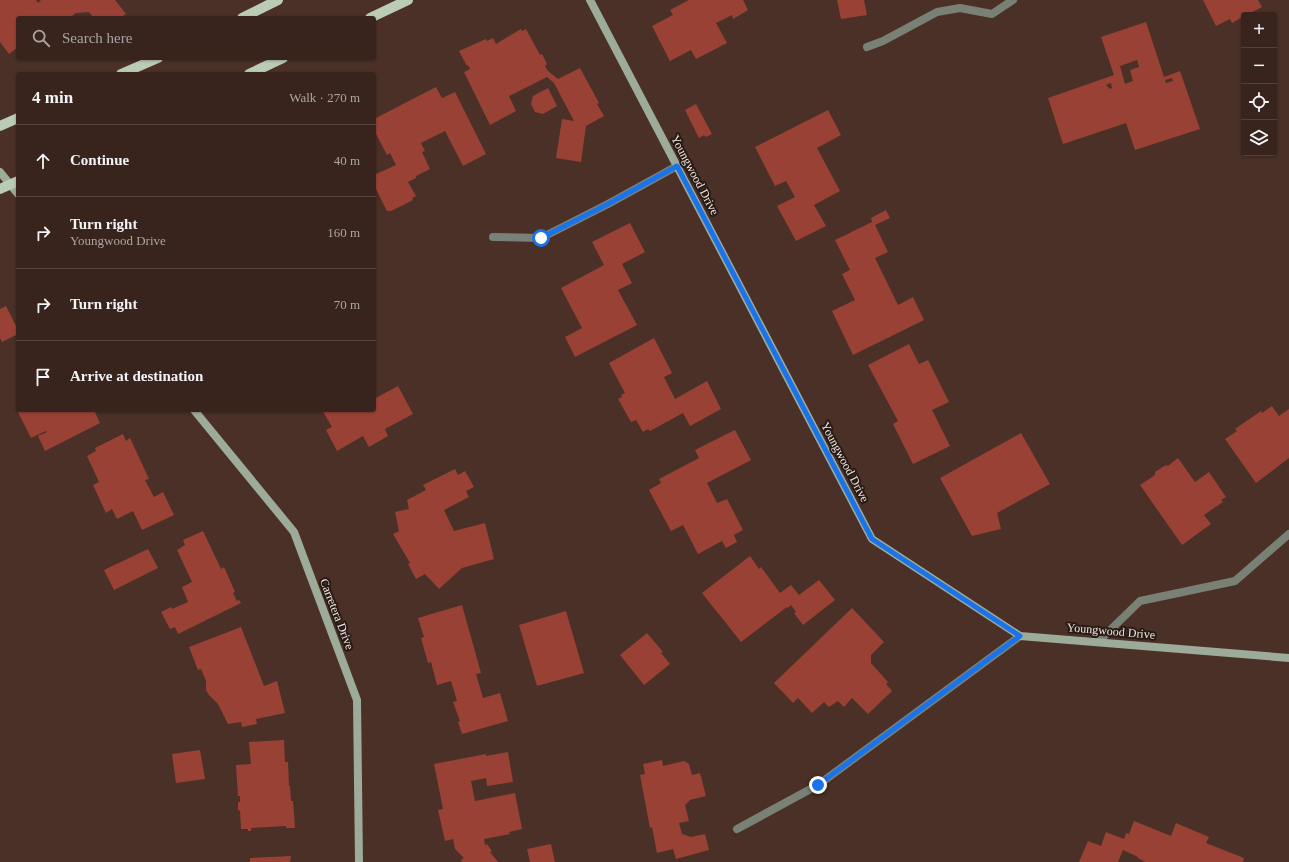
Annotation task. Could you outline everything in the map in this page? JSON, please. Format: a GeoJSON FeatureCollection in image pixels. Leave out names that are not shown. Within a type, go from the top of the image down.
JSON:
{"type":"FeatureCollection","features":[{"type":"Feature","properties":{"kind":"main road"},"geometry":{"type":"LineString","coordinates":[[246,16],[278,0]]}},
{"type":"Feature","properties":{"kind":"main road"},"geometry":{"type":"LineString","coordinates":[[374,16],[408,0]]}},
{"type":"Feature","properties":{"kind":"main road"},"geometry":{"type":"LineString","coordinates":[[126,72],[153,60]]}},
{"type":"Feature","properties":{"kind":"main road"},"geometry":{"type":"LineString","coordinates":[[253,72],[279,60]]}},
{"type":"Feature","properties":{"kind":"main road"},"geometry":{"type":"LineString","coordinates":[[0,126],[16,119]]}},
{"type":"Feature","properties":{"kind":"main road"},"geometry":{"type":"LineString","coordinates":[[0,190],[14,183]]}},
{"type":"Feature","properties":{"kind":"street","name":"Youngwood Drive"},"geometry":{"type":"LineString","coordinates":[[590,0],[872,539],[1020,636],[1289,658]]}},
{"type":"Feature","properties":{"kind":"street"},"geometry":{"type":"LineString","coordinates":[[867,47],[883,41],[937,12],[960,8],[992,14],[1013,0]]}},
{"type":"Feature","properties":{"kind":"street"},"geometry":{"type":"LineString","coordinates":[[493,237],[541,238],[608,204],[677,166]]}},
{"type":"Feature","properties":{"kind":"street"},"geometry":{"type":"LineString","coordinates":[[0,172],[14,183]]}},
{"type":"Feature","properties":{"kind":"street","name":"Carretera Drive"},"geometry":{"type":"LineString","coordinates":[[196,412],[294,532],[357,700],[359,862]]}},
{"type":"Feature","properties":{"kind":"street"},"geometry":{"type":"LineString","coordinates":[[1098,642],[1140,601],[1235,581],[1289,534]]}},
{"type":"Feature","properties":{"kind":"street"},"geometry":{"type":"LineString","coordinates":[[737,829],[818,785],[1020,636]]}},
{"type":"Feature","properties":{"kind":"building"},"geometry":{"type":"Polygon","coordinates":[[[0,0],[36,0],[38,3],[41,0],[115,0],[126,14],[123,16],[92,16],[89,12],[76,13],[72,16],[16,16],[16,49],[9,54],[0,42],[0,0]]]}},
{"type":"Feature","properties":{"kind":"building"},"geometry":{"type":"Polygon","coordinates":[[[689,0],[743,0],[748,10],[733,19],[732,15],[716,23],[727,43],[696,59],[691,50],[670,61],[652,26],[673,15],[670,10],[689,0]]]}},
{"type":"Feature","properties":{"kind":"building"},"geometry":{"type":"Polygon","coordinates":[[[837,0],[864,0],[867,15],[841,19],[837,0]]]}},
{"type":"Feature","properties":{"kind":"building"},"geometry":{"type":"Polygon","coordinates":[[[1203,0],[1258,0],[1262,7],[1253,12],[1241,12],[1241,18],[1232,23],[1230,19],[1216,26],[1203,0]]]}},
{"type":"Feature","properties":{"kind":"building"},"geometry":{"type":"Polygon","coordinates":[[[1146,22],[1164,77],[1180,71],[1200,129],[1135,150],[1126,123],[1063,144],[1048,98],[1114,75],[1101,37],[1146,22]],[[1137,60],[1120,66],[1125,84],[1133,81],[1130,70],[1139,67],[1137,60]],[[1172,78],[1165,80],[1166,83],[1173,81],[1172,78]],[[1111,83],[1106,85],[1110,89],[1112,88],[1111,83]]]}},
{"type":"Feature","properties":{"kind":"building"},"geometry":{"type":"Polygon","coordinates":[[[521,29],[522,31],[526,29],[540,55],[542,54],[547,64],[545,66],[548,71],[558,79],[580,68],[599,103],[597,104],[604,116],[586,126],[581,162],[556,158],[562,119],[574,121],[554,83],[547,77],[509,96],[516,111],[490,125],[464,72],[470,69],[459,51],[486,39],[487,41],[493,38],[496,44],[521,29]]]}},
{"type":"Feature","properties":{"kind":"building"},"geometry":{"type":"Polygon","coordinates":[[[436,87],[442,98],[455,92],[486,154],[463,166],[445,131],[421,143],[425,151],[422,152],[430,169],[408,182],[416,196],[412,198],[413,200],[391,211],[387,211],[376,189],[376,174],[396,165],[390,153],[387,155],[376,134],[376,118],[436,87]]]}},
{"type":"Feature","properties":{"kind":"building"},"geometry":{"type":"Polygon","coordinates":[[[548,88],[557,106],[543,114],[535,112],[531,104],[533,96],[548,88]]]}},
{"type":"Feature","properties":{"kind":"building"},"geometry":{"type":"Polygon","coordinates":[[[696,104],[712,134],[706,137],[704,135],[699,138],[685,110],[696,104]]]}},
{"type":"Feature","properties":{"kind":"building"},"geometry":{"type":"Polygon","coordinates":[[[828,110],[841,135],[817,148],[840,191],[814,205],[826,226],[796,241],[777,206],[795,197],[786,181],[775,186],[755,147],[828,110]]]}},
{"type":"Feature","properties":{"kind":"building"},"geometry":{"type":"Polygon","coordinates":[[[886,210],[890,218],[875,225],[888,252],[875,258],[898,305],[913,297],[924,320],[853,355],[832,311],[855,300],[842,274],[850,270],[835,240],[872,222],[871,218],[886,210]]]}},
{"type":"Feature","properties":{"kind":"building"},"geometry":{"type":"Polygon","coordinates":[[[630,223],[645,252],[622,264],[632,283],[618,290],[637,325],[575,357],[565,337],[582,328],[561,288],[604,265],[592,242],[630,223]]]}},
{"type":"Feature","properties":{"kind":"building"},"geometry":{"type":"Polygon","coordinates":[[[6,306],[16,326],[16,335],[2,342],[0,338],[0,309],[6,306]]]}},
{"type":"Feature","properties":{"kind":"building"},"geometry":{"type":"Polygon","coordinates":[[[654,338],[672,373],[664,377],[675,399],[707,381],[721,409],[690,426],[683,413],[650,431],[648,429],[643,432],[636,420],[631,422],[618,399],[625,393],[609,363],[654,338]]]}},
{"type":"Feature","properties":{"kind":"building"},"geometry":{"type":"Polygon","coordinates":[[[909,344],[919,364],[928,360],[949,402],[932,410],[950,446],[913,464],[893,424],[898,421],[868,365],[909,344]]]}},
{"type":"Feature","properties":{"kind":"building"},"geometry":{"type":"Polygon","coordinates":[[[398,386],[413,414],[385,429],[388,436],[369,447],[363,436],[337,451],[326,430],[332,427],[323,412],[376,412],[376,398],[398,386]]]}},
{"type":"Feature","properties":{"kind":"building"},"geometry":{"type":"Polygon","coordinates":[[[1272,406],[1279,416],[1289,409],[1289,458],[1256,483],[1225,439],[1237,431],[1235,429],[1261,411],[1262,413],[1272,406]]]}},
{"type":"Feature","properties":{"kind":"building"},"geometry":{"type":"Polygon","coordinates":[[[18,412],[95,412],[100,423],[45,451],[38,436],[47,432],[46,431],[31,438],[18,412]]]}},
{"type":"Feature","properties":{"kind":"building"},"geometry":{"type":"Polygon","coordinates":[[[735,430],[751,460],[707,483],[717,503],[727,499],[743,530],[734,535],[737,542],[726,548],[722,541],[698,554],[683,525],[671,531],[649,490],[661,483],[659,479],[699,458],[695,450],[735,430]]]}},
{"type":"Feature","properties":{"kind":"building"},"geometry":{"type":"Polygon","coordinates":[[[1021,433],[1050,484],[997,513],[1001,529],[972,536],[940,478],[1021,433]]]}},
{"type":"Feature","properties":{"kind":"building"},"geometry":{"type":"Polygon","coordinates":[[[123,434],[126,441],[130,438],[149,479],[145,480],[154,497],[163,492],[174,515],[142,530],[133,511],[117,519],[112,509],[106,513],[93,485],[99,482],[87,456],[96,451],[95,448],[123,434]]]}},
{"type":"Feature","properties":{"kind":"building"},"geometry":{"type":"Polygon","coordinates":[[[1178,458],[1195,482],[1209,472],[1226,497],[1221,500],[1223,502],[1204,515],[1211,524],[1182,545],[1140,485],[1155,475],[1155,472],[1166,465],[1168,466],[1178,458]]]}},
{"type":"Feature","properties":{"kind":"building"},"geometry":{"type":"Polygon","coordinates":[[[455,469],[458,475],[465,471],[474,487],[466,491],[469,497],[444,510],[454,531],[485,523],[494,559],[462,568],[439,589],[425,574],[416,579],[408,564],[410,563],[393,534],[399,531],[395,512],[409,509],[407,500],[426,490],[423,485],[455,469]]]}},
{"type":"Feature","properties":{"kind":"building"},"geometry":{"type":"Polygon","coordinates":[[[203,531],[221,569],[224,567],[235,592],[233,593],[237,601],[239,600],[241,603],[178,634],[175,627],[170,629],[161,612],[171,607],[172,609],[188,602],[182,587],[192,582],[177,550],[185,545],[183,540],[203,531]]]}},
{"type":"Feature","properties":{"kind":"building"},"geometry":{"type":"Polygon","coordinates":[[[148,549],[158,568],[114,590],[104,570],[148,549]]]}},
{"type":"Feature","properties":{"kind":"building"},"geometry":{"type":"Polygon","coordinates":[[[750,556],[759,569],[761,567],[780,593],[791,585],[799,595],[819,580],[835,600],[803,625],[794,613],[796,612],[791,605],[741,642],[702,593],[750,556]]]}},
{"type":"Feature","properties":{"kind":"building"},"geometry":{"type":"Polygon","coordinates":[[[462,605],[481,673],[476,674],[483,698],[500,693],[508,721],[462,734],[458,722],[460,721],[453,702],[457,701],[451,681],[437,685],[431,662],[428,663],[421,638],[424,637],[418,618],[462,605]]]}},
{"type":"Feature","properties":{"kind":"building"},"geometry":{"type":"Polygon","coordinates":[[[852,608],[884,642],[871,655],[871,663],[888,682],[886,684],[892,691],[868,714],[852,698],[844,707],[838,701],[829,707],[824,702],[812,713],[798,698],[793,703],[774,683],[852,608]]]}},
{"type":"Feature","properties":{"kind":"building"},"geometry":{"type":"Polygon","coordinates":[[[566,611],[584,673],[537,686],[519,625],[566,611]]]}},
{"type":"Feature","properties":{"kind":"building"},"geometry":{"type":"Polygon","coordinates":[[[241,627],[264,686],[277,681],[285,713],[256,719],[257,724],[242,727],[241,722],[228,724],[218,704],[206,690],[206,681],[201,669],[198,670],[189,647],[241,627]]]}},
{"type":"Feature","properties":{"kind":"building"},"geometry":{"type":"Polygon","coordinates":[[[647,633],[663,652],[661,653],[670,664],[644,685],[620,655],[647,633]]]}},
{"type":"Feature","properties":{"kind":"building"},"geometry":{"type":"Polygon","coordinates":[[[284,740],[285,762],[288,762],[289,786],[291,801],[293,801],[295,828],[286,828],[286,826],[251,828],[251,831],[248,831],[248,829],[241,829],[240,810],[238,811],[240,796],[238,796],[236,765],[251,764],[249,742],[284,740]]]}},
{"type":"Feature","properties":{"kind":"building"},"geometry":{"type":"Polygon","coordinates":[[[200,750],[205,779],[176,783],[172,754],[200,750]]]}},
{"type":"Feature","properties":{"kind":"building"},"geometry":{"type":"Polygon","coordinates":[[[508,752],[513,782],[487,786],[486,778],[471,781],[475,801],[515,793],[522,829],[509,832],[510,834],[484,839],[485,845],[487,844],[492,851],[490,852],[498,862],[462,862],[461,860],[464,858],[455,849],[453,839],[445,841],[438,810],[443,809],[434,764],[486,754],[486,756],[508,752]]]}},
{"type":"Feature","properties":{"kind":"building"},"geometry":{"type":"Polygon","coordinates":[[[662,760],[663,766],[684,761],[689,764],[692,775],[700,773],[706,796],[690,800],[685,805],[689,821],[679,823],[682,834],[691,837],[705,834],[709,850],[676,859],[673,849],[657,853],[652,827],[650,828],[640,775],[645,774],[643,764],[662,760]]]}},
{"type":"Feature","properties":{"kind":"building"},"geometry":{"type":"Polygon","coordinates":[[[1134,821],[1171,836],[1176,823],[1209,837],[1206,843],[1244,858],[1243,862],[1145,862],[1123,850],[1118,862],[1079,862],[1088,841],[1101,846],[1106,832],[1124,839],[1126,833],[1129,834],[1134,821]]]}},
{"type":"Feature","properties":{"kind":"building"},"geometry":{"type":"Polygon","coordinates":[[[551,844],[555,862],[530,862],[527,849],[551,844]]]}},
{"type":"Feature","properties":{"kind":"building"},"geometry":{"type":"Polygon","coordinates":[[[291,856],[290,862],[250,862],[250,858],[291,856]]]}},
{"type":"Feature","properties":{"kind":"route"},"geometry":{"type":"LineString","coordinates":[[541,238],[608,204],[677,166],[872,539],[1020,636],[818,785]]}}]}
